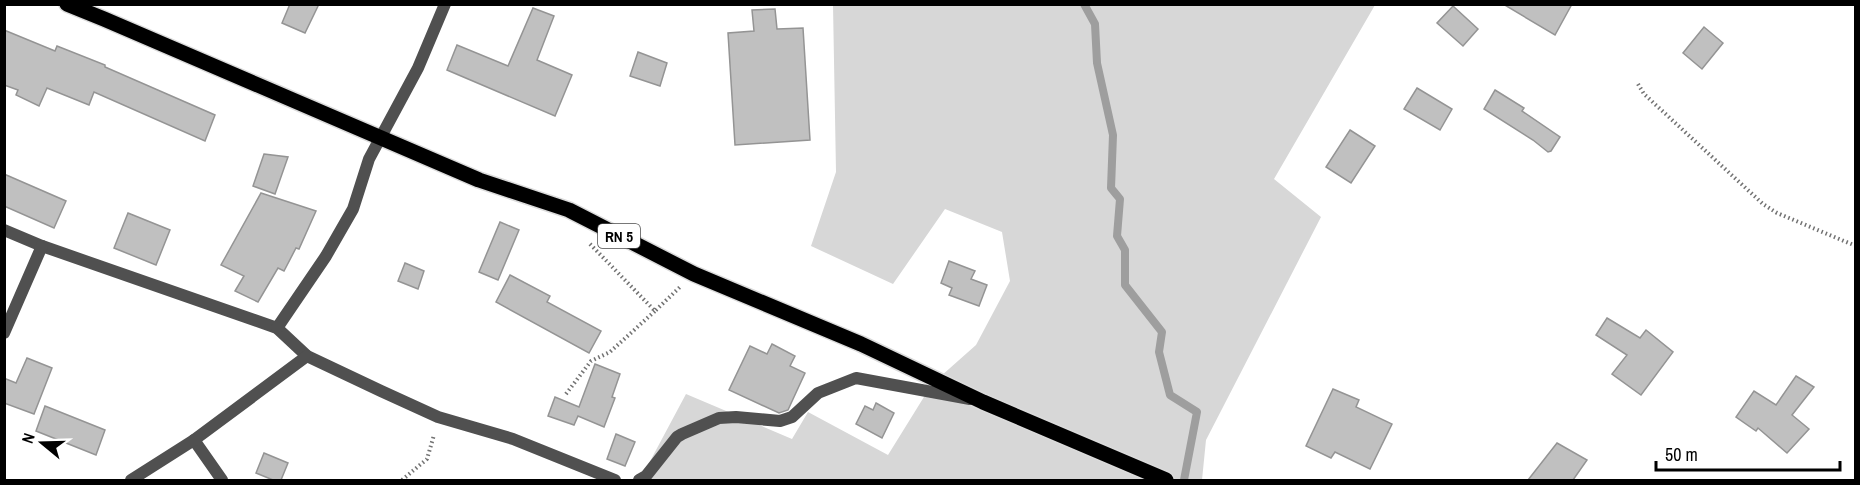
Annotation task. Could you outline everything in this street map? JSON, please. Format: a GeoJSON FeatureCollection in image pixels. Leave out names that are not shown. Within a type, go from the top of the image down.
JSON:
{"type":"FeatureCollection","features":[{"type":"Feature","properties":{"kind":"main road","name":"RN 5"},"geometry":{"type":"LineString","coordinates":[[67,4],[479,180],[569,210],[694,274],[861,344],[983,402],[1166,480]]}},
{"type":"Feature","properties":{"kind":"street"},"geometry":{"type":"LineString","coordinates":[[277,328],[327,256],[353,209],[369,159],[418,68],[445,4]]}},
{"type":"Feature","properties":{"kind":"street"},"geometry":{"type":"LineString","coordinates":[[4,230],[42,246],[277,328],[307,356],[438,417],[513,439],[615,480]]}},
{"type":"Feature","properties":{"kind":"street"},"geometry":{"type":"LineString","coordinates":[[4,333],[42,246]]}},
{"type":"Feature","properties":{"kind":"street"},"geometry":{"type":"LineString","coordinates":[[131,480],[194,440],[307,356]]}},
{"type":"Feature","properties":{"kind":"street"},"geometry":{"type":"LineString","coordinates":[[639,480],[646,476],[677,437],[682,434],[719,418],[736,417],[780,421],[787,419],[818,393],[856,378],[983,402]]}},
{"type":"Feature","properties":{"kind":"street"},"geometry":{"type":"LineString","coordinates":[[194,440],[222,480]]}},
{"type":"Feature","properties":{"kind":"path"},"geometry":{"type":"LineString","coordinates":[[1638,84],[1644,94],[1763,204],[1777,213],[1856,246]]}},
{"type":"Feature","properties":{"kind":"path"},"geometry":{"type":"LineString","coordinates":[[584,238],[655,311]]}},
{"type":"Feature","properties":{"kind":"path"},"geometry":{"type":"LineString","coordinates":[[566,394],[591,361],[610,352],[694,274]]}},
{"type":"Feature","properties":{"kind":"path"},"geometry":{"type":"LineString","coordinates":[[402,480],[427,459],[438,417]]}},
{"type":"Feature","properties":{"kind":"shaded area"},"geometry":{"type":"Polygon","coordinates":[[[833,5],[1375,5],[1274,179],[1321,217],[1206,440],[1202,480],[640,480],[686,394],[792,439],[808,412],[888,455],[932,384],[976,345],[1010,281],[1002,232],[945,209],[893,284],[811,246],[836,172],[833,5]]]}},
{"type":"Feature","properties":{"kind":"building"},"geometry":{"type":"Polygon","coordinates":[[[290,4],[319,4],[305,33],[282,23],[290,4]]]}},
{"type":"Feature","properties":{"kind":"building"},"geometry":{"type":"Polygon","coordinates":[[[1503,4],[1572,4],[1555,35],[1503,4]]]}},
{"type":"Feature","properties":{"kind":"building"},"geometry":{"type":"Polygon","coordinates":[[[1453,6],[1478,29],[1463,46],[1437,23],[1453,6]]]}},
{"type":"Feature","properties":{"kind":"building"},"geometry":{"type":"Polygon","coordinates":[[[533,8],[554,16],[537,60],[572,75],[555,116],[447,70],[457,45],[508,66],[533,8]]]}},
{"type":"Feature","properties":{"kind":"building"},"geometry":{"type":"Polygon","coordinates":[[[775,9],[777,29],[803,28],[810,140],[735,145],[728,33],[754,31],[752,10],[775,9]]]}},
{"type":"Feature","properties":{"kind":"building"},"geometry":{"type":"Polygon","coordinates":[[[1704,27],[1723,43],[1702,69],[1683,53],[1704,27]]]}},
{"type":"Feature","properties":{"kind":"building"},"geometry":{"type":"Polygon","coordinates":[[[4,30],[55,51],[57,46],[105,65],[105,67],[215,115],[205,141],[94,92],[89,105],[47,88],[39,106],[16,95],[18,90],[4,85],[4,30]]]}},
{"type":"Feature","properties":{"kind":"building"},"geometry":{"type":"Polygon","coordinates":[[[638,52],[667,63],[660,86],[630,76],[638,52]]]}},
{"type":"Feature","properties":{"kind":"building"},"geometry":{"type":"Polygon","coordinates":[[[1417,88],[1452,109],[1440,130],[1404,109],[1417,88]]]}},
{"type":"Feature","properties":{"kind":"building"},"geometry":{"type":"Polygon","coordinates":[[[1495,90],[1524,108],[1522,111],[1560,137],[1551,151],[1548,152],[1484,109],[1495,90]]]}},
{"type":"Feature","properties":{"kind":"building"},"geometry":{"type":"Polygon","coordinates":[[[1350,130],[1375,146],[1351,183],[1326,167],[1350,130]]]}},
{"type":"Feature","properties":{"kind":"building"},"geometry":{"type":"Polygon","coordinates":[[[264,154],[288,157],[275,194],[253,186],[264,154]]]}},
{"type":"Feature","properties":{"kind":"building"},"geometry":{"type":"Polygon","coordinates":[[[4,174],[66,201],[54,228],[4,206],[4,174]]]}},
{"type":"Feature","properties":{"kind":"building"},"geometry":{"type":"Polygon","coordinates":[[[261,193],[316,211],[299,249],[296,248],[284,271],[278,268],[258,302],[235,291],[244,276],[221,265],[261,193]]]}},
{"type":"Feature","properties":{"kind":"building"},"geometry":{"type":"Polygon","coordinates":[[[128,213],[170,230],[156,265],[114,248],[128,213]]]}},
{"type":"Feature","properties":{"kind":"building"},"geometry":{"type":"Polygon","coordinates":[[[500,222],[519,230],[498,280],[479,272],[500,222]]]}},
{"type":"Feature","properties":{"kind":"building"},"geometry":{"type":"Polygon","coordinates":[[[949,261],[975,271],[971,279],[987,285],[979,306],[949,295],[952,288],[941,283],[949,261]]]}},
{"type":"Feature","properties":{"kind":"building"},"geometry":{"type":"Polygon","coordinates":[[[405,263],[424,271],[418,289],[398,281],[405,263]]]}},
{"type":"Feature","properties":{"kind":"building"},"geometry":{"type":"Polygon","coordinates":[[[510,275],[550,296],[547,302],[601,331],[589,353],[496,302],[510,275]]]}},
{"type":"Feature","properties":{"kind":"building"},"geometry":{"type":"Polygon","coordinates":[[[1607,318],[1640,338],[1646,330],[1673,352],[1641,395],[1612,374],[1627,355],[1596,335],[1607,318]]]}},
{"type":"Feature","properties":{"kind":"building"},"geometry":{"type":"Polygon","coordinates":[[[772,344],[795,356],[790,366],[805,373],[788,410],[779,413],[729,390],[750,346],[767,354],[772,344]]]}},
{"type":"Feature","properties":{"kind":"building"},"geometry":{"type":"Polygon","coordinates":[[[27,358],[52,368],[34,414],[4,403],[4,378],[16,383],[27,358]]]}},
{"type":"Feature","properties":{"kind":"building"},"geometry":{"type":"Polygon","coordinates":[[[595,364],[620,374],[612,397],[615,398],[604,427],[578,416],[574,425],[548,416],[555,397],[579,407],[595,364]]]}},
{"type":"Feature","properties":{"kind":"building"},"geometry":{"type":"Polygon","coordinates":[[[1796,376],[1814,387],[1792,415],[1809,429],[1787,453],[1758,428],[1756,431],[1736,417],[1754,391],[1776,405],[1796,376]]]}},
{"type":"Feature","properties":{"kind":"building"},"geometry":{"type":"Polygon","coordinates":[[[1333,389],[1359,400],[1356,407],[1392,424],[1370,469],[1335,452],[1331,458],[1306,446],[1333,389]]]}},
{"type":"Feature","properties":{"kind":"building"},"geometry":{"type":"Polygon","coordinates":[[[876,403],[894,413],[882,438],[856,424],[865,406],[873,410],[876,403]]]}},
{"type":"Feature","properties":{"kind":"building"},"geometry":{"type":"Polygon","coordinates":[[[45,406],[105,430],[96,455],[36,431],[45,406]]]}},
{"type":"Feature","properties":{"kind":"building"},"geometry":{"type":"Polygon","coordinates":[[[616,434],[635,442],[625,466],[607,459],[616,434]]]}},
{"type":"Feature","properties":{"kind":"building"},"geometry":{"type":"Polygon","coordinates":[[[1557,443],[1587,460],[1573,480],[1528,480],[1557,443]]]}},
{"type":"Feature","properties":{"kind":"building"},"geometry":{"type":"Polygon","coordinates":[[[264,453],[288,463],[281,480],[273,480],[256,473],[264,453]]]}},
{"type":"Feature","properties":{"kind":"waterway"},"geometry":{"type":"LineString","coordinates":[[1084,4],[1095,24],[1097,63],[1113,135],[1111,188],[1120,199],[1117,236],[1125,250],[1125,285],[1162,332],[1159,352],[1170,395],[1197,412],[1184,480]]}}]}
